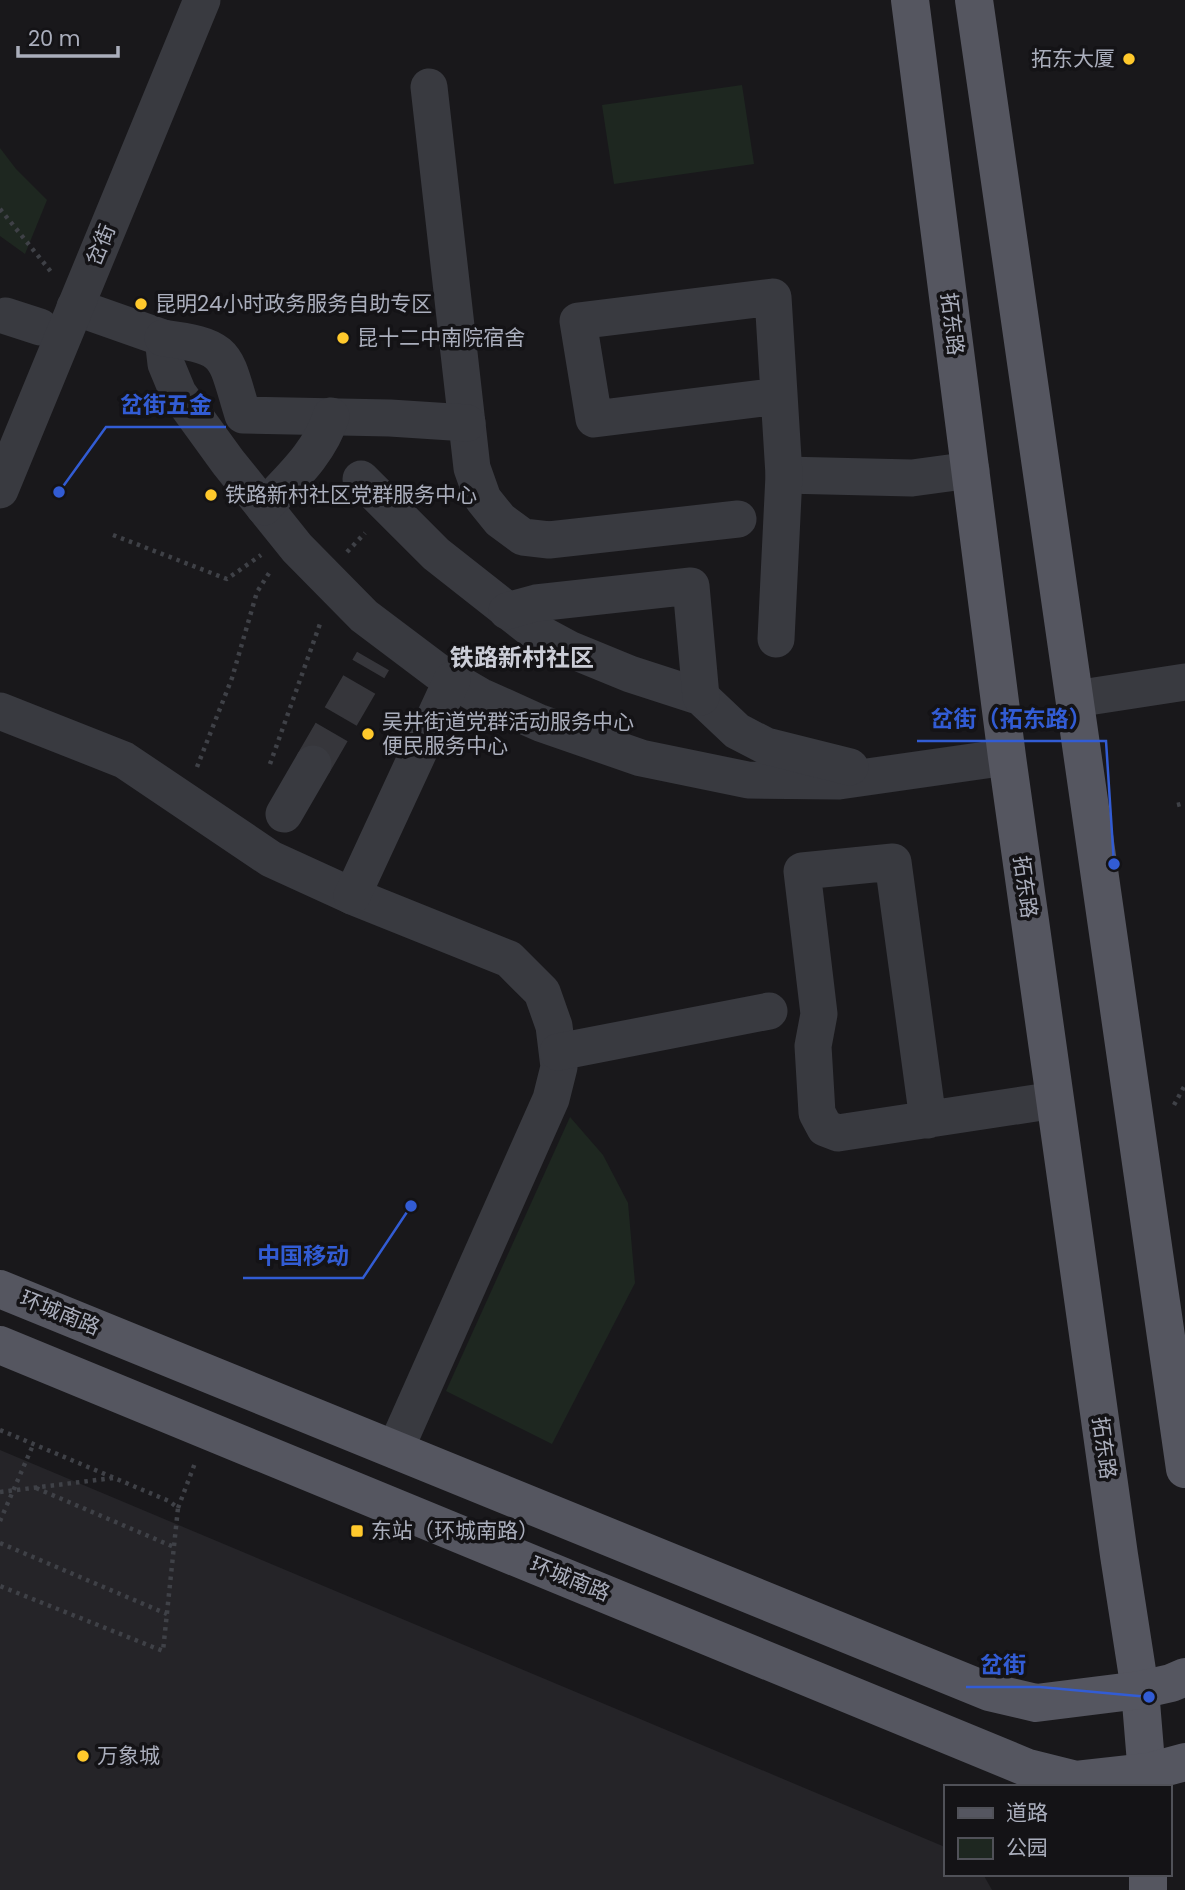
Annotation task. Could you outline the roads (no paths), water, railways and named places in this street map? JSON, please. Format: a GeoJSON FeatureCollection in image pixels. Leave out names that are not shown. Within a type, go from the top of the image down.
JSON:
{"type":"FeatureCollection","features":[{"type":"Feature","properties":{"kind":"main road","name":"拓东路"},"geometry":{"type":"LineString","coordinates":[[909,0],[1007,757],[1140,1689],[1148,1779]]}},
{"type":"Feature","properties":{"kind":"main road"},"geometry":{"type":"LineString","coordinates":[[974,0],[1185,1469]]}},
{"type":"Feature","properties":{"kind":"main road","name":"环城南路"},"geometry":{"type":"LineString","coordinates":[[0,1289],[989,1692],[1036,1703],[1140,1689],[1171,1683],[1185,1677]]}},
{"type":"Feature","properties":{"kind":"main road","name":"环城南路"},"geometry":{"type":"LineString","coordinates":[[0,1345],[1028,1768],[1076,1780],[1148,1779],[1185,1762]]}},
{"type":"Feature","properties":{"kind":"street","name":"岔街"},"geometry":{"type":"LineString","coordinates":[[0,490],[67,294],[175,0]]}},
{"type":"Feature","properties":{"kind":"street","name":"岔街"},"geometry":{"type":"LineString","coordinates":[[0,426],[40,327],[67,294],[202,0]]}},
{"type":"Feature","properties":{"kind":"street"},"geometry":{"type":"LineString","coordinates":[[429,87],[472,468],[483,499],[500,520],[523,537],[549,540],[738,519]]}},
{"type":"Feature","properties":{"kind":"street"},"geometry":{"type":"LineString","coordinates":[[67,294],[163,338],[205,344],[216,350],[226,363],[243,415],[331,416],[467,423]]}},
{"type":"Feature","properties":{"kind":"street"},"geometry":{"type":"LineString","coordinates":[[776,639],[784,475],[773,297],[578,321],[594,419],[779,396]]}},
{"type":"Feature","properties":{"kind":"street"},"geometry":{"type":"LineString","coordinates":[[6,316],[40,327]]}},
{"type":"Feature","properties":{"kind":"street"},"geometry":{"type":"LineString","coordinates":[[163,338],[166,364],[178,393],[296,548],[364,616],[381,648],[540,723],[641,758],[748,780],[839,781],[1007,757]]}},
{"type":"Feature","properties":{"kind":"street"},"geometry":{"type":"LineString","coordinates":[[264,508],[318,446],[331,416]]}},
{"type":"Feature","properties":{"kind":"street"},"geometry":{"type":"LineString","coordinates":[[784,475],[912,478],[971,470]]}},
{"type":"Feature","properties":{"kind":"street"},"geometry":{"type":"LineString","coordinates":[[361,479],[436,554],[530,628],[569,649],[630,674],[701,697],[737,731],[766,746],[881,775]]}},
{"type":"Feature","properties":{"kind":"street"},"geometry":{"type":"LineString","coordinates":[[507,611],[536,603],[691,586],[701,697]]}},
{"type":"Feature","properties":{"kind":"street"},"geometry":{"type":"LineString","coordinates":[[352,896],[452,680]]}},
{"type":"Feature","properties":{"kind":"street"},"geometry":{"type":"LineString","coordinates":[[1075,699],[1185,682]]}},
{"type":"Feature","properties":{"kind":"street"},"geometry":{"type":"LineString","coordinates":[[0,711],[124,760],[271,859],[352,896],[509,959],[542,992],[554,1026],[558,1052],[559,1066],[551,1099],[395,1450]]}},
{"type":"Feature","properties":{"kind":"street"},"geometry":{"type":"LineString","coordinates":[[285,814],[313,764]]}},
{"type":"Feature","properties":{"kind":"street"},"geometry":{"type":"LineString","coordinates":[[928,1120],[893,862],[802,871],[819,1014],[813,1046],[817,1112],[825,1128],[838,1133],[928,1120],[1055,1100]]}},
{"type":"Feature","properties":{"kind":"street"},"geometry":{"type":"LineString","coordinates":[[558,1052],[769,1011]]}},
{"type":"Feature","properties":{"kind":"tunnel"},"geometry":{"type":"LineString","coordinates":[[313,764],[373,661]]}},
{"type":"Feature","properties":{"kind":"place","name":"拓东大厦"},"geometry":{"type":"Point","coordinates":[1129,59]}},
{"type":"Feature","properties":{"kind":"place","name":"昆明24小时政务服务自助专区"},"geometry":{"type":"Point","coordinates":[141,304]}},
{"type":"Feature","properties":{"kind":"place","name":"昆十二中南院宿舍"},"geometry":{"type":"Point","coordinates":[343,338]}},
{"type":"Feature","properties":{"kind":"place","name":"岔街五金"},"geometry":{"type":"Point","coordinates":[59,492]}},
{"type":"Feature","properties":{"kind":"place","name":"铁路新村社区党群服务中心"},"geometry":{"type":"Point","coordinates":[211,495]}},
{"type":"Feature","properties":{"kind":"place","name":"吴井街道党群活动服务中心 便民服务中心"},"geometry":{"type":"Point","coordinates":[368,734]}},
{"type":"Feature","properties":{"kind":"place","name":"岔街（拓东路）"},"geometry":{"type":"Point","coordinates":[1114,864]}},
{"type":"Feature","properties":{"kind":"place","name":"中国移动"},"geometry":{"type":"Point","coordinates":[411,1206]}},
{"type":"Feature","properties":{"kind":"place","name":"东站（环城南路）"},"geometry":{"type":"Point","coordinates":[357,1531]}},
{"type":"Feature","properties":{"kind":"place","name":"岔街"},"geometry":{"type":"Point","coordinates":[1149,1697]}},
{"type":"Feature","properties":{"kind":"place","name":"万象城"},"geometry":{"type":"Point","coordinates":[83,1756]}},
{"type":"Feature","properties":{"kind":"district","name":"铁路新村社区"},"geometry":{"type":"Point","coordinates":[522,658]}}]}
